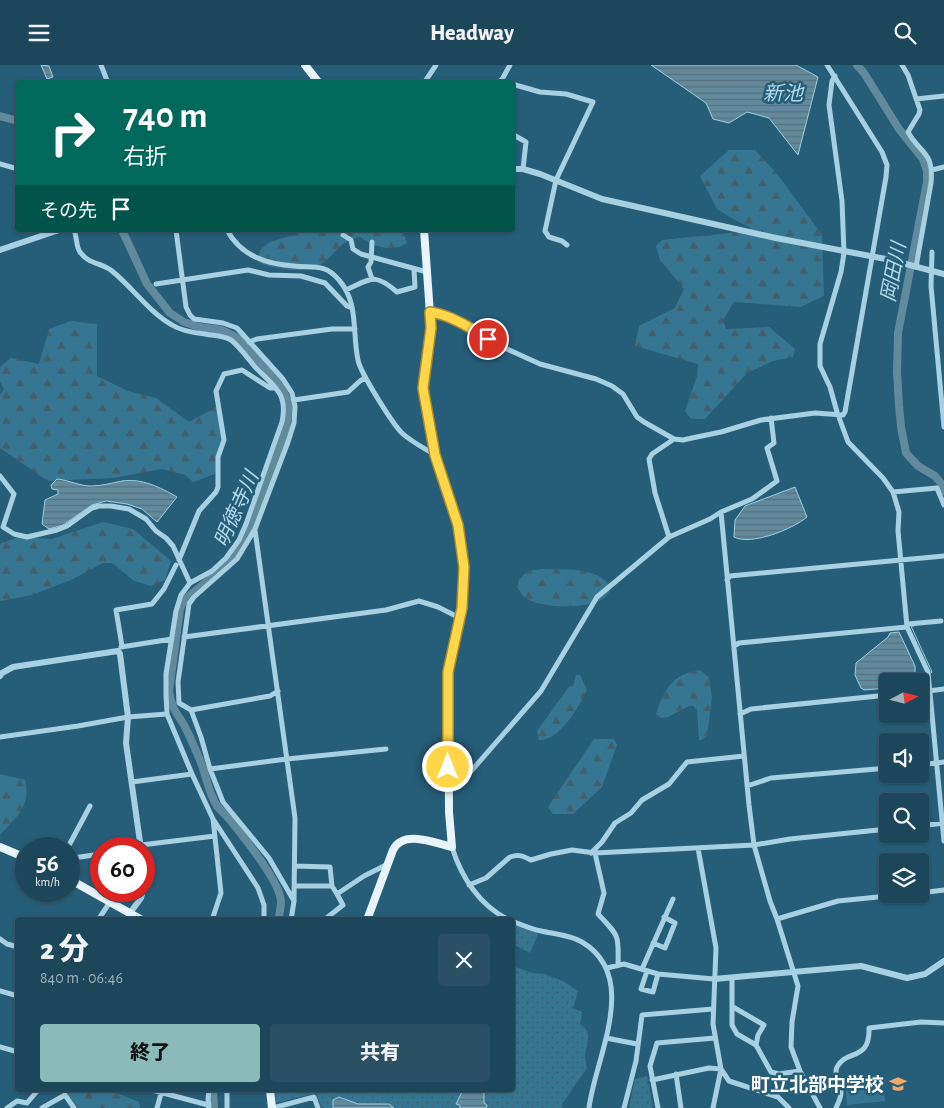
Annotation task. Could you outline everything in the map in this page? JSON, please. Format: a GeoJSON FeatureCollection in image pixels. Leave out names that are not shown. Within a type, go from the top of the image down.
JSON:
{"type":"FeatureCollection","features":[{"type":"Feature","properties":{"kind":"main road"},"geometry":{"type":"LineString","coordinates":[[305,65],[317,80]]}},
{"type":"Feature","properties":{"kind":"main road"},"geometry":{"type":"LineString","coordinates":[[368,917],[394,846],[399,841],[414,839],[452,847],[448,790],[448,678],[460,618],[464,579],[463,554],[454,511],[435,455],[423,388],[431,328],[424,232]]}},
{"type":"Feature","properties":{"kind":"main road"},"geometry":{"type":"LineString","coordinates":[[0,847],[15,853]]}},
{"type":"Feature","properties":{"kind":"main road"},"geometry":{"type":"LineString","coordinates":[[110,902],[137,917]]}},
{"type":"Feature","properties":{"kind":"main road"},"geometry":{"type":"LineString","coordinates":[[270,1092],[272,1108]]}},
{"type":"Feature","properties":{"kind":"street"},"geometry":{"type":"LineString","coordinates":[[101,65],[107,80]]}},
{"type":"Feature","properties":{"kind":"street"},"geometry":{"type":"LineString","coordinates":[[426,80],[436,65]]}},
{"type":"Feature","properties":{"kind":"street"},"geometry":{"type":"LineString","coordinates":[[501,80],[510,65]]}},
{"type":"Feature","properties":{"kind":"street"},"geometry":{"type":"LineString","coordinates":[[430,312],[439,313],[478,332],[498,345],[544,365],[596,379],[612,386],[623,394],[638,417],[674,439],[683,440],[770,418],[814,413],[843,415],[886,177],[886,165],[882,152],[827,65]]}},
{"type":"Feature","properties":{"kind":"street"},"geometry":{"type":"LineString","coordinates":[[902,65],[919,107],[919,114],[908,132],[926,155],[932,170],[915,267]]}},
{"type":"Feature","properties":{"kind":"street"},"geometry":{"type":"LineString","coordinates":[[835,75],[832,81],[829,105],[841,187],[844,253],[841,272],[822,334],[819,351],[820,367],[832,393],[848,442],[883,479],[892,492],[899,512],[898,531],[908,625],[928,672],[944,841]]}},
{"type":"Feature","properties":{"kind":"street"},"geometry":{"type":"LineString","coordinates":[[515,85],[540,92],[566,93],[592,102],[556,180],[545,231],[549,237],[562,241],[567,245]]}},
{"type":"Feature","properties":{"kind":"street"},"geometry":{"type":"LineString","coordinates":[[916,99],[944,96]]}},
{"type":"Feature","properties":{"kind":"street"},"geometry":{"type":"LineString","coordinates":[[515,136],[526,142],[523,169]]}},
{"type":"Feature","properties":{"kind":"street"},"geometry":{"type":"LineString","coordinates":[[0,164],[15,168]]}},
{"type":"Feature","properties":{"kind":"street"},"geometry":{"type":"LineString","coordinates":[[932,170],[944,167]]}},
{"type":"Feature","properties":{"kind":"street"},"geometry":{"type":"LineString","coordinates":[[515,169],[523,169],[556,180],[602,199],[844,253],[872,256],[944,274]]}},
{"type":"Feature","properties":{"kind":"street"},"geometry":{"type":"LineString","coordinates":[[0,250],[53,232]]}},
{"type":"Feature","properties":{"kind":"street"},"geometry":{"type":"LineString","coordinates":[[75,232],[80,252],[89,261],[108,267],[134,293],[172,325],[203,334],[220,335],[231,340],[276,388],[283,401],[284,415],[246,525],[239,539],[226,559],[212,571],[191,583],[183,590],[178,601],[166,682],[168,714],[192,774],[213,819],[258,888],[264,905],[264,917]]}},
{"type":"Feature","properties":{"kind":"street"},"geometry":{"type":"LineString","coordinates":[[176,232],[186,307],[192,318],[235,327],[283,379],[294,400],[294,423],[255,529],[236,560],[198,592],[189,604],[178,682],[179,703],[191,710],[223,802],[269,858],[294,901]]}},
{"type":"Feature","properties":{"kind":"street"},"geometry":{"type":"LineString","coordinates":[[228,232],[234,241],[256,259],[292,266],[325,268],[334,275],[346,290],[352,308],[356,329],[358,362],[365,378],[401,432],[435,455]]}},
{"type":"Feature","properties":{"kind":"street"},"geometry":{"type":"LineString","coordinates":[[342,235],[350,240],[352,247],[357,252],[371,258],[427,272]]}},
{"type":"Feature","properties":{"kind":"street"},"geometry":{"type":"LineString","coordinates":[[372,242],[371,258],[368,267],[372,279]]}},
{"type":"Feature","properties":{"kind":"street"},"geometry":{"type":"LineString","coordinates":[[932,252],[931,286],[944,427]]}},
{"type":"Feature","properties":{"kind":"street"},"geometry":{"type":"LineString","coordinates":[[346,290],[372,279],[380,279],[386,282],[397,292],[415,287],[414,269]]}},
{"type":"Feature","properties":{"kind":"street"},"geometry":{"type":"LineString","coordinates":[[156,284],[248,270],[269,275],[301,276],[325,283],[347,306],[352,308]]}},
{"type":"Feature","properties":{"kind":"street"},"geometry":{"type":"LineString","coordinates":[[249,342],[257,339],[332,329],[356,329]]}},
{"type":"Feature","properties":{"kind":"street"},"geometry":{"type":"LineString","coordinates":[[139,837],[126,743],[128,717],[116,610],[152,604],[164,589],[199,511],[216,492],[218,485],[218,457],[224,439],[216,391],[224,374],[242,370],[270,388],[276,388]]}},
{"type":"Feature","properties":{"kind":"street"},"geometry":{"type":"LineString","coordinates":[[294,400],[348,392],[365,378]]}},
{"type":"Feature","properties":{"kind":"street"},"geometry":{"type":"LineString","coordinates":[[448,790],[456,787],[466,777],[541,691],[597,597],[669,537],[758,495],[777,481],[767,448],[774,443],[770,418]]}},
{"type":"Feature","properties":{"kind":"street"},"geometry":{"type":"LineString","coordinates":[[669,537],[655,493],[649,459],[655,452],[674,439]]}},
{"type":"Feature","properties":{"kind":"street"},"geometry":{"type":"LineString","coordinates":[[0,476],[14,494],[3,527],[14,534],[22,537],[57,531],[67,527],[92,508],[111,506],[129,509],[143,517],[173,546],[177,563],[198,592]]}},
{"type":"Feature","properties":{"kind":"street"},"geometry":{"type":"LineString","coordinates":[[892,492],[937,488],[944,505]]}},
{"type":"Feature","properties":{"kind":"street"},"geometry":{"type":"LineString","coordinates":[[721,512],[754,845],[798,986],[792,1022],[791,1047],[800,1071],[820,1108]]}},
{"type":"Feature","properties":{"kind":"street"},"geometry":{"type":"LineString","coordinates":[[255,529],[295,818],[295,886],[291,917]]}},
{"type":"Feature","properties":{"kind":"street"},"geometry":{"type":"LineString","coordinates":[[727,581],[730,576],[944,556]]}},
{"type":"Feature","properties":{"kind":"street"},"geometry":{"type":"LineString","coordinates":[[184,637],[386,610],[416,601],[428,603],[460,618]]}},
{"type":"Feature","properties":{"kind":"street"},"geometry":{"type":"LineString","coordinates":[[734,646],[739,643],[941,621]]}},
{"type":"Feature","properties":{"kind":"street"},"geometry":{"type":"LineString","coordinates":[[0,676],[13,667],[172,639]]}},
{"type":"Feature","properties":{"kind":"street"},"geometry":{"type":"LineString","coordinates":[[930,691],[944,689]]}},
{"type":"Feature","properties":{"kind":"street"},"geometry":{"type":"LineString","coordinates":[[191,710],[270,696],[278,691]]}},
{"type":"Feature","properties":{"kind":"street"},"geometry":{"type":"LineString","coordinates":[[740,714],[751,709],[879,696]]}},
{"type":"Feature","properties":{"kind":"street"},"geometry":{"type":"LineString","coordinates":[[0,737],[128,717],[168,714]]}},
{"type":"Feature","properties":{"kind":"street"},"geometry":{"type":"LineString","coordinates":[[210,769],[386,749]]}},
{"type":"Feature","properties":{"kind":"street"},"geometry":{"type":"LineString","coordinates":[[593,853],[615,823],[631,813],[642,800],[669,784],[687,762],[744,756]]}},
{"type":"Feature","properties":{"kind":"street"},"geometry":{"type":"LineString","coordinates":[[929,764],[944,762]]}},
{"type":"Feature","properties":{"kind":"street"},"geometry":{"type":"LineString","coordinates":[[747,786],[771,778],[879,769]]}},
{"type":"Feature","properties":{"kind":"street"},"geometry":{"type":"LineString","coordinates":[[132,782],[192,774]]}},
{"type":"Feature","properties":{"kind":"street"},"geometry":{"type":"LineString","coordinates":[[73,837],[90,806]]}},
{"type":"Feature","properties":{"kind":"street"},"geometry":{"type":"LineString","coordinates":[[213,819],[221,893],[213,917]]}},
{"type":"Feature","properties":{"kind":"street"},"geometry":{"type":"LineString","coordinates":[[929,825],[943,823]]}},
{"type":"Feature","properties":{"kind":"street"},"geometry":{"type":"LineString","coordinates":[[469,885],[486,878],[510,857],[515,855],[520,855],[531,861],[572,850],[593,853],[754,845],[790,839],[879,830]]}},
{"type":"Feature","properties":{"kind":"street"},"geometry":{"type":"LineString","coordinates":[[155,846],[215,836]]}},
{"type":"Feature","properties":{"kind":"street"},"geometry":{"type":"LineString","coordinates":[[452,847],[457,863],[469,885],[484,901],[504,917]]}},
{"type":"Feature","properties":{"kind":"street"},"geometry":{"type":"LineString","coordinates":[[698,847],[716,948],[713,1009],[715,1038],[721,1069],[713,1108]]}},
{"type":"Feature","properties":{"kind":"street"},"geometry":{"type":"LineString","coordinates":[[593,853],[604,893],[598,913],[617,935],[618,964]]}},
{"type":"Feature","properties":{"kind":"street"},"geometry":{"type":"LineString","coordinates":[[337,894],[388,864]]}},
{"type":"Feature","properties":{"kind":"street"},"geometry":{"type":"LineString","coordinates":[[295,866],[330,867],[332,886],[343,905],[328,917]]}},
{"type":"Feature","properties":{"kind":"street"},"geometry":{"type":"LineString","coordinates":[[377,869],[383,869],[385,873]]}},
{"type":"Feature","properties":{"kind":"street"},"geometry":{"type":"LineString","coordinates":[[295,886],[332,886]]}},
{"type":"Feature","properties":{"kind":"street"},"geometry":{"type":"LineString","coordinates":[[929,892],[944,890]]}},
{"type":"Feature","properties":{"kind":"street"},"geometry":{"type":"LineString","coordinates":[[777,919],[838,901],[879,897]]}},
{"type":"Feature","properties":{"kind":"street"},"geometry":{"type":"LineString","coordinates":[[658,974],[653,992],[641,989],[644,970],[653,943],[673,899]]}},
{"type":"Feature","properties":{"kind":"street"},"geometry":{"type":"LineString","coordinates":[[100,917],[110,902]]}},
{"type":"Feature","properties":{"kind":"street"},"geometry":{"type":"LineString","coordinates":[[130,913],[138,902]]}},
{"type":"Feature","properties":{"kind":"street"},"geometry":{"type":"LineString","coordinates":[[653,943],[665,948],[675,923],[664,917]]}},
{"type":"Feature","properties":{"kind":"street"},"geometry":{"type":"LineString","coordinates":[[515,923],[576,940],[595,952],[607,969],[612,993],[606,1039],[589,1108]]}},
{"type":"Feature","properties":{"kind":"street"},"geometry":{"type":"LineString","coordinates":[[0,939],[15,946]]}},
{"type":"Feature","properties":{"kind":"street"},"geometry":{"type":"LineString","coordinates":[[607,969],[618,964],[624,964],[658,974],[714,979],[861,966],[907,978],[926,974],[944,961]]}},
{"type":"Feature","properties":{"kind":"street"},"geometry":{"type":"LineString","coordinates":[[732,978],[732,1025],[737,1034],[756,1045],[772,1072],[779,1075],[800,1071]]}},
{"type":"Feature","properties":{"kind":"street"},"geometry":{"type":"LineString","coordinates":[[0,991],[15,995]]}},
{"type":"Feature","properties":{"kind":"street"},"geometry":{"type":"LineString","coordinates":[[732,1007],[764,1025],[758,1035],[756,1045]]}},
{"type":"Feature","properties":{"kind":"street"},"geometry":{"type":"LineString","coordinates":[[624,1108],[636,1061],[642,1015],[713,1009]]}},
{"type":"Feature","properties":{"kind":"street"},"geometry":{"type":"LineString","coordinates":[[836,1108],[841,1091],[836,1072],[837,1067],[841,1062],[864,1049],[869,1039],[869,1028],[922,1022],[944,1023]]}},
{"type":"Feature","properties":{"kind":"street"},"geometry":{"type":"LineString","coordinates":[[658,1108],[650,1066],[657,1043],[715,1038]]}},
{"type":"Feature","properties":{"kind":"street"},"geometry":{"type":"LineString","coordinates":[[606,1039],[637,1045]]}},
{"type":"Feature","properties":{"kind":"street"},"geometry":{"type":"LineString","coordinates":[[0,1047],[15,1051]]}},
{"type":"Feature","properties":{"kind":"street"},"geometry":{"type":"LineString","coordinates":[[652,1080],[709,1067],[721,1069],[729,1081],[778,1097],[789,1108]]}},
{"type":"Feature","properties":{"kind":"street"},"geometry":{"type":"LineString","coordinates":[[676,1074],[681,1108]]}},
{"type":"Feature","properties":{"kind":"street"},"geometry":{"type":"LineString","coordinates":[[7,1108],[17,1101],[27,1103],[36,1092]]}},
{"type":"Feature","properties":{"kind":"street"},"geometry":{"type":"LineString","coordinates":[[157,1108],[162,1092]]}},
{"type":"Feature","properties":{"kind":"street"},"geometry":{"type":"LineString","coordinates":[[165,1092],[209,1107],[209,1092]]}},
{"type":"Feature","properties":{"kind":"street"},"geometry":{"type":"LineString","coordinates":[[226,1108],[227,1092]]}},
{"type":"Feature","properties":{"kind":"street"},"geometry":{"type":"LineString","coordinates":[[42,1108],[65,1095],[74,1108]]}},
{"type":"Feature","properties":{"kind":"street"},"geometry":{"type":"LineString","coordinates":[[272,1108],[314,1097],[318,1108]]}},
{"type":"Feature","properties":{"kind":"green space"},"geometry":{"type":"Polygon","coordinates":[[[729,150],[755,150],[778,175],[822,235],[824,296],[800,307],[734,302],[723,320],[726,329],[769,327],[795,349],[793,357],[773,361],[747,373],[705,419],[691,419],[685,411],[697,376],[698,364],[635,346],[639,326],[675,308],[684,289],[660,260],[656,246],[662,240],[750,231],[751,228],[717,209],[700,176],[729,150]]]}},
{"type":"Feature","properties":{"kind":"green space"},"geometry":{"type":"Polygon","coordinates":[[[303,232],[403,232],[407,243],[395,248],[389,248],[371,244],[360,237],[355,238],[317,266],[291,270],[269,266],[257,259],[261,249],[270,242],[303,232]]]}},
{"type":"Feature","properties":{"kind":"green space"},"geometry":{"type":"Polygon","coordinates":[[[71,321],[97,324],[97,376],[128,391],[156,398],[189,422],[216,407],[225,442],[218,473],[193,482],[185,475],[162,469],[113,478],[48,481],[0,448],[0,395],[4,389],[0,382],[0,367],[11,358],[39,364],[49,329],[71,321]]]}},
{"type":"Feature","properties":{"kind":"green space"},"geometry":{"type":"Polygon","coordinates":[[[103,522],[133,529],[171,561],[165,580],[151,586],[134,581],[112,563],[103,563],[71,580],[32,595],[0,601],[0,544],[18,537],[52,539],[103,522]]]}},
{"type":"Feature","properties":{"kind":"green space"},"geometry":{"type":"Polygon","coordinates":[[[542,569],[589,572],[605,580],[611,587],[605,597],[588,604],[553,606],[541,604],[524,597],[517,587],[519,580],[527,571],[542,569]]]}},
{"type":"Feature","properties":{"kind":"green space"},"geometry":{"type":"Polygon","coordinates":[[[700,670],[709,678],[712,697],[707,736],[702,740],[699,740],[697,710],[693,706],[689,706],[668,717],[661,718],[656,714],[666,690],[676,679],[690,672],[700,670]]]}},
{"type":"Feature","properties":{"kind":"green space"},"geometry":{"type":"Polygon","coordinates":[[[576,675],[580,675],[587,690],[579,705],[561,729],[547,739],[539,740],[537,731],[568,688],[574,684],[576,675]]]}},
{"type":"Feature","properties":{"kind":"green space"},"geometry":{"type":"Polygon","coordinates":[[[594,739],[614,739],[617,745],[602,787],[573,814],[553,814],[548,807],[594,739]]]}},
{"type":"Feature","properties":{"kind":"green space"},"geometry":{"type":"Polygon","coordinates":[[[0,774],[25,780],[26,797],[21,811],[0,835],[0,774]]]}},
{"type":"Feature","properties":{"kind":"green space"},"geometry":{"type":"Polygon","coordinates":[[[515,924],[539,932],[530,953],[515,945],[515,924]]]}},
{"type":"Feature","properties":{"kind":"green space"},"geometry":{"type":"Polygon","coordinates":[[[515,967],[563,981],[578,991],[573,1008],[582,1012],[580,1024],[587,1031],[588,1035],[585,1055],[587,1068],[562,1104],[563,1108],[322,1108],[316,1093],[276,1103],[275,1092],[515,1092],[515,967]]]}},
{"type":"Feature","properties":{"kind":"green space"},"geometry":{"type":"Polygon","coordinates":[[[647,1076],[653,1108],[629,1108],[635,1079],[647,1076]]]}},
{"type":"Feature","properties":{"kind":"green space"},"geometry":{"type":"Polygon","coordinates":[[[882,1077],[885,1101],[847,1105],[845,1083],[858,1083],[857,1079],[882,1077]]]}},
{"type":"Feature","properties":{"kind":"green space"},"geometry":{"type":"Polygon","coordinates":[[[66,1092],[115,1092],[139,1102],[140,1108],[78,1108],[66,1092]]]}},
{"type":"Feature","properties":{"kind":"water"},"geometry":{"type":"Polygon","coordinates":[[[41,65],[49,66],[53,77],[47,79],[41,65]]]}},
{"type":"Feature","properties":{"kind":"water","name":"新池"},"geometry":{"type":"Polygon","coordinates":[[[651,65],[796,65],[818,77],[798,155],[769,118],[747,112],[729,123],[713,119],[706,103],[651,65]]]}},
{"type":"Feature","properties":{"kind":"water"},"geometry":{"type":"Polygon","coordinates":[[[57,479],[91,486],[129,480],[143,482],[177,497],[157,522],[142,509],[127,504],[106,501],[92,505],[63,525],[49,529],[42,524],[45,500],[58,494],[58,490],[52,489],[51,485],[57,479]]]}},
{"type":"Feature","properties":{"kind":"water"},"geometry":{"type":"Polygon","coordinates":[[[795,487],[807,517],[801,522],[761,538],[741,539],[734,537],[735,520],[745,506],[795,487]]]}},
{"type":"Feature","properties":{"kind":"water"},"geometry":{"type":"Polygon","coordinates":[[[899,632],[915,666],[915,673],[879,673],[879,689],[864,690],[861,688],[855,675],[856,663],[888,637],[890,633],[899,632]]]}},
{"type":"Feature","properties":{"kind":"water"},"geometry":{"type":"Polygon","coordinates":[[[462,1092],[484,1092],[484,1103],[487,1105],[486,1108],[460,1108],[460,1105],[456,1104],[462,1092]]]}},
{"type":"Feature","properties":{"kind":"water"},"geometry":{"type":"Polygon","coordinates":[[[339,1097],[358,1104],[389,1104],[394,1108],[333,1108],[333,1100],[339,1097]]]}},
{"type":"Feature","properties":{"kind":"waterway","name":"岡田川"},"geometry":{"type":"LineString","coordinates":[[857,65],[899,129],[923,159],[927,171],[927,182],[898,333],[897,372],[901,427],[906,453],[918,466],[935,476],[944,491]]}},
{"type":"Feature","properties":{"kind":"waterway","name":"明徳寺川"},"geometry":{"type":"LineString","coordinates":[[0,116],[15,120]]}},
{"type":"Feature","properties":{"kind":"waterway","name":"明徳寺川"},"geometry":{"type":"LineString","coordinates":[[123,232],[147,284],[170,313],[184,322],[199,327],[222,330],[238,338],[281,386],[289,404],[286,430],[250,528],[243,542],[228,564],[183,601],[180,609],[169,691],[176,713],[186,729],[200,760],[214,801],[252,848],[268,871],[279,893],[281,901],[279,917]]}},
{"type":"Feature","properties":{"kind":"waterway"},"geometry":{"type":"LineString","coordinates":[[914,626],[911,626],[931,673]]}},
{"type":"Feature","properties":{"kind":"waterway","name":"明徳寺川"},"geometry":{"type":"LineString","coordinates":[[213,1092],[214,1108]]}},
{"type":"Feature","properties":{"kind":"place","name":"町立北部中学校"},"geometry":{"type":"Point","coordinates":[898,1084]}},
{"type":"Feature","properties":{"kind":"route"},"geometry":{"type":"LineString","coordinates":[[448,767],[448,672],[462,608],[464,567],[458,525],[435,455],[422,384],[431,328],[430,312],[439,313],[488,339]]}}]}
